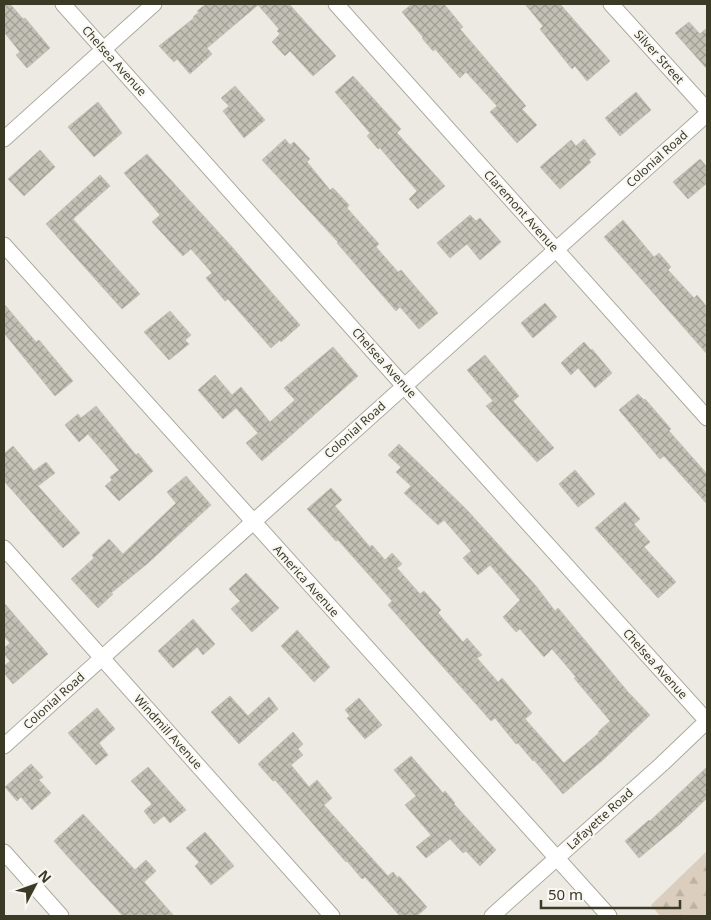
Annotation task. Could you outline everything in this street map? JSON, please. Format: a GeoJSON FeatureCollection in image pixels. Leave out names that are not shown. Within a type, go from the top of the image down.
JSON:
{"type":"FeatureCollection","features":[{"type":"Feature","properties":{"kind":"street","name":"Chelsea Avenue"},"geometry":{"type":"LineString","coordinates":[[63,4],[404,386],[707,721]]}},
{"type":"Feature","properties":{"kind":"street"},"geometry":{"type":"LineString","coordinates":[[4,139],[154,4]]}},
{"type":"Feature","properties":{"kind":"street","name":"Claremont Avenue"},"geometry":{"type":"LineString","coordinates":[[336,4],[707,418]]}},
{"type":"Feature","properties":{"kind":"street","name":"Silver Street"},"geometry":{"type":"LineString","coordinates":[[611,4],[707,110]]}},
{"type":"Feature","properties":{"kind":"street","name":"Colonial Road"},"geometry":{"type":"LineString","coordinates":[[4,746],[707,114]]}},
{"type":"Feature","properties":{"kind":"street","name":"America Avenue"},"geometry":{"type":"LineString","coordinates":[[4,245],[609,916]]}},
{"type":"Feature","properties":{"kind":"street","name":"Windmill Avenue"},"geometry":{"type":"LineString","coordinates":[[4,548],[332,916]]}},
{"type":"Feature","properties":{"kind":"street","name":"Lafayette Road"},"geometry":{"type":"LineString","coordinates":[[492,916],[662,764],[707,721]]}},
{"type":"Feature","properties":{"kind":"street"},"geometry":{"type":"LineString","coordinates":[[4,852],[61,916]]}},
{"type":"Feature","properties":{"kind":"green space"},"geometry":{"type":"Polygon","coordinates":[[[707,851],[707,916],[660,916],[651,905],[707,851]]]}},
{"type":"Feature","properties":{"kind":"building"},"geometry":{"type":"Polygon","coordinates":[[[4,4],[10,4],[23,19],[25,18],[50,48],[27,68],[16,55],[20,52],[4,32],[4,4]]]}},
{"type":"Feature","properties":{"kind":"building"},"geometry":{"type":"Polygon","coordinates":[[[206,4],[289,4],[336,56],[313,76],[290,51],[285,56],[272,42],[280,34],[277,31],[279,29],[258,5],[207,48],[212,54],[190,74],[177,59],[174,62],[159,46],[194,18],[199,12],[197,11],[206,4]]]}},
{"type":"Feature","properties":{"kind":"building"},"geometry":{"type":"Polygon","coordinates":[[[412,4],[444,4],[463,27],[460,29],[526,106],[522,109],[537,125],[517,143],[490,112],[497,106],[466,72],[460,78],[435,49],[433,51],[402,12],[412,4]]]}},
{"type":"Feature","properties":{"kind":"building"},"geometry":{"type":"Polygon","coordinates":[[[525,4],[560,4],[610,61],[587,81],[575,66],[572,69],[540,29],[543,26],[525,4]]]}},
{"type":"Feature","properties":{"kind":"building"},"geometry":{"type":"Polygon","coordinates":[[[689,22],[700,34],[707,28],[707,69],[675,33],[689,22]]]}},
{"type":"Feature","properties":{"kind":"building"},"geometry":{"type":"Polygon","coordinates":[[[353,76],[401,129],[397,133],[445,186],[418,209],[409,199],[417,191],[380,148],[378,149],[367,136],[370,133],[335,92],[353,76]]]}},
{"type":"Feature","properties":{"kind":"building"},"geometry":{"type":"Polygon","coordinates":[[[235,86],[265,120],[244,138],[223,111],[229,106],[221,98],[235,86]]]}},
{"type":"Feature","properties":{"kind":"building"},"geometry":{"type":"Polygon","coordinates":[[[636,92],[651,110],[620,136],[605,118],[636,92]]]}},
{"type":"Feature","properties":{"kind":"building"},"geometry":{"type":"Polygon","coordinates":[[[98,102],[122,133],[94,157],[68,127],[98,102]]]}},
{"type":"Feature","properties":{"kind":"building"},"geometry":{"type":"Polygon","coordinates":[[[285,139],[290,145],[294,142],[310,159],[307,162],[330,190],[333,188],[349,205],[347,208],[379,244],[376,247],[398,272],[401,270],[438,313],[419,329],[400,307],[396,311],[338,242],[262,160],[285,139]]]}},
{"type":"Feature","properties":{"kind":"building"},"geometry":{"type":"Polygon","coordinates":[[[584,139],[596,154],[589,160],[591,162],[560,189],[540,167],[571,140],[576,146],[584,139]]]}},
{"type":"Feature","properties":{"kind":"building"},"geometry":{"type":"Polygon","coordinates":[[[40,150],[55,167],[24,196],[8,179],[40,150]]]}},
{"type":"Feature","properties":{"kind":"building"},"geometry":{"type":"Polygon","coordinates":[[[147,154],[300,325],[281,342],[280,340],[271,348],[228,299],[225,301],[206,278],[212,273],[191,249],[183,256],[152,222],[160,215],[124,173],[147,154]]]}},
{"type":"Feature","properties":{"kind":"building"},"geometry":{"type":"Polygon","coordinates":[[[700,159],[707,167],[707,183],[688,199],[673,182],[700,159]]]}},
{"type":"Feature","properties":{"kind":"building"},"geometry":{"type":"Polygon","coordinates":[[[100,175],[110,186],[73,219],[140,294],[122,309],[46,224],[100,175]]]}},
{"type":"Feature","properties":{"kind":"building"},"geometry":{"type":"Polygon","coordinates":[[[470,215],[476,221],[480,218],[501,242],[480,260],[467,244],[450,258],[437,243],[470,215]]]}},
{"type":"Feature","properties":{"kind":"building"},"geometry":{"type":"Polygon","coordinates":[[[623,220],[654,257],[659,253],[671,267],[668,270],[694,298],[697,295],[707,307],[707,354],[604,237],[623,220]]]}},
{"type":"Feature","properties":{"kind":"building"},"geometry":{"type":"Polygon","coordinates":[[[545,303],[557,317],[533,338],[521,323],[545,303]]]}},
{"type":"Feature","properties":{"kind":"building"},"geometry":{"type":"Polygon","coordinates":[[[4,304],[36,342],[39,340],[73,381],[55,396],[4,333],[4,304]]]}},
{"type":"Feature","properties":{"kind":"building"},"geometry":{"type":"Polygon","coordinates":[[[170,311],[191,335],[185,340],[189,344],[169,360],[144,332],[170,311]]]}},
{"type":"Feature","properties":{"kind":"building"},"geometry":{"type":"Polygon","coordinates":[[[584,342],[612,373],[595,388],[578,368],[571,375],[561,363],[584,342]]]}},
{"type":"Feature","properties":{"kind":"building"},"geometry":{"type":"Polygon","coordinates":[[[333,347],[358,376],[262,461],[246,443],[258,433],[236,408],[223,419],[198,390],[215,375],[232,395],[241,387],[270,422],[295,400],[284,388],[333,347]]]}},
{"type":"Feature","properties":{"kind":"building"},"geometry":{"type":"Polygon","coordinates":[[[485,355],[519,396],[513,401],[554,448],[537,462],[486,406],[493,401],[467,370],[485,355]]]}},
{"type":"Feature","properties":{"kind":"building"},"geometry":{"type":"Polygon","coordinates":[[[638,394],[645,399],[671,429],[669,431],[707,474],[707,504],[664,456],[660,459],[619,410],[638,394]]]}},
{"type":"Feature","properties":{"kind":"building"},"geometry":{"type":"Polygon","coordinates":[[[96,406],[136,455],[138,453],[153,471],[119,501],[105,486],[112,480],[110,477],[119,470],[88,434],[79,442],[65,425],[78,414],[81,418],[96,406]]]}},
{"type":"Feature","properties":{"kind":"building"},"geometry":{"type":"Polygon","coordinates":[[[399,444],[467,510],[536,586],[555,611],[558,608],[628,692],[650,715],[604,759],[563,794],[534,760],[518,743],[516,744],[495,718],[491,721],[388,605],[392,601],[338,540],[336,541],[307,509],[331,488],[342,500],[335,506],[370,547],[372,545],[385,560],[392,553],[402,564],[397,568],[420,594],[424,591],[441,610],[438,613],[463,642],[467,638],[482,655],[477,658],[498,682],[502,678],[532,713],[525,719],[564,763],[610,721],[552,649],[544,657],[520,629],[516,632],[503,617],[520,600],[490,565],[478,575],[463,558],[471,551],[444,520],[438,525],[404,493],[411,486],[396,472],[401,467],[388,455],[399,444]]]}},
{"type":"Feature","properties":{"kind":"building"},"geometry":{"type":"Polygon","coordinates":[[[13,446],[34,471],[46,462],[55,473],[38,486],[80,533],[63,548],[4,481],[4,454],[13,446]]]}},
{"type":"Feature","properties":{"kind":"building"},"geometry":{"type":"Polygon","coordinates":[[[575,470],[595,494],[578,507],[559,484],[575,470]]]}},
{"type":"Feature","properties":{"kind":"building"},"geometry":{"type":"Polygon","coordinates":[[[186,476],[211,505],[147,564],[111,593],[113,594],[98,608],[71,579],[94,558],[92,555],[109,539],[123,554],[176,503],[167,492],[186,476]]]}},
{"type":"Feature","properties":{"kind":"building"},"geometry":{"type":"Polygon","coordinates":[[[625,502],[640,519],[634,524],[650,542],[644,547],[676,582],[658,598],[595,528],[625,502]]]}},
{"type":"Feature","properties":{"kind":"building"},"geometry":{"type":"Polygon","coordinates":[[[246,573],[279,608],[252,632],[231,609],[240,601],[229,589],[246,573]]]}},
{"type":"Feature","properties":{"kind":"building"},"geometry":{"type":"Polygon","coordinates":[[[4,603],[48,654],[13,684],[4,673],[4,666],[10,661],[4,654],[4,648],[10,643],[4,636],[4,603]]]}},
{"type":"Feature","properties":{"kind":"building"},"geometry":{"type":"Polygon","coordinates":[[[193,619],[215,644],[203,655],[197,647],[173,668],[158,651],[193,619]]]}},
{"type":"Feature","properties":{"kind":"building"},"geometry":{"type":"Polygon","coordinates":[[[297,630],[330,667],[314,682],[281,646],[297,630]]]}},
{"type":"Feature","properties":{"kind":"building"},"geometry":{"type":"Polygon","coordinates":[[[230,696],[248,716],[269,697],[278,709],[239,744],[211,712],[230,696]]]}},
{"type":"Feature","properties":{"kind":"building"},"geometry":{"type":"Polygon","coordinates":[[[359,698],[382,725],[365,739],[347,718],[350,716],[345,710],[359,698]]]}},
{"type":"Feature","properties":{"kind":"building"},"geometry":{"type":"Polygon","coordinates":[[[97,708],[115,729],[99,743],[108,755],[96,765],[68,733],[97,708]]]}},
{"type":"Feature","properties":{"kind":"building"},"geometry":{"type":"Polygon","coordinates":[[[293,732],[303,744],[298,749],[303,755],[291,765],[309,787],[317,780],[332,798],[324,805],[388,876],[393,872],[398,878],[399,876],[427,907],[417,916],[400,916],[365,877],[362,879],[346,862],[275,780],[273,781],[258,764],[293,732]]]}},
{"type":"Feature","properties":{"kind":"building"},"geometry":{"type":"Polygon","coordinates":[[[411,756],[443,793],[445,791],[454,804],[496,850],[480,866],[466,851],[463,853],[450,839],[426,858],[416,847],[431,835],[405,805],[416,796],[394,770],[411,756]]]}},
{"type":"Feature","properties":{"kind":"building"},"geometry":{"type":"Polygon","coordinates":[[[31,764],[43,777],[39,780],[51,793],[32,810],[21,797],[17,801],[5,787],[31,764]]]}},
{"type":"Feature","properties":{"kind":"building"},"geometry":{"type":"Polygon","coordinates":[[[148,767],[186,810],[170,823],[164,816],[154,824],[144,811],[152,804],[131,781],[148,767]]]}},
{"type":"Feature","properties":{"kind":"building"},"geometry":{"type":"Polygon","coordinates":[[[707,767],[707,798],[680,824],[639,858],[625,841],[650,821],[707,767]]]}},
{"type":"Feature","properties":{"kind":"building"},"geometry":{"type":"Polygon","coordinates":[[[83,814],[135,870],[146,860],[156,871],[144,882],[174,916],[123,916],[69,858],[54,841],[83,814]]]}},
{"type":"Feature","properties":{"kind":"building"},"geometry":{"type":"Polygon","coordinates":[[[205,832],[234,866],[211,885],[195,866],[199,862],[186,848],[205,832]]]}}]}
